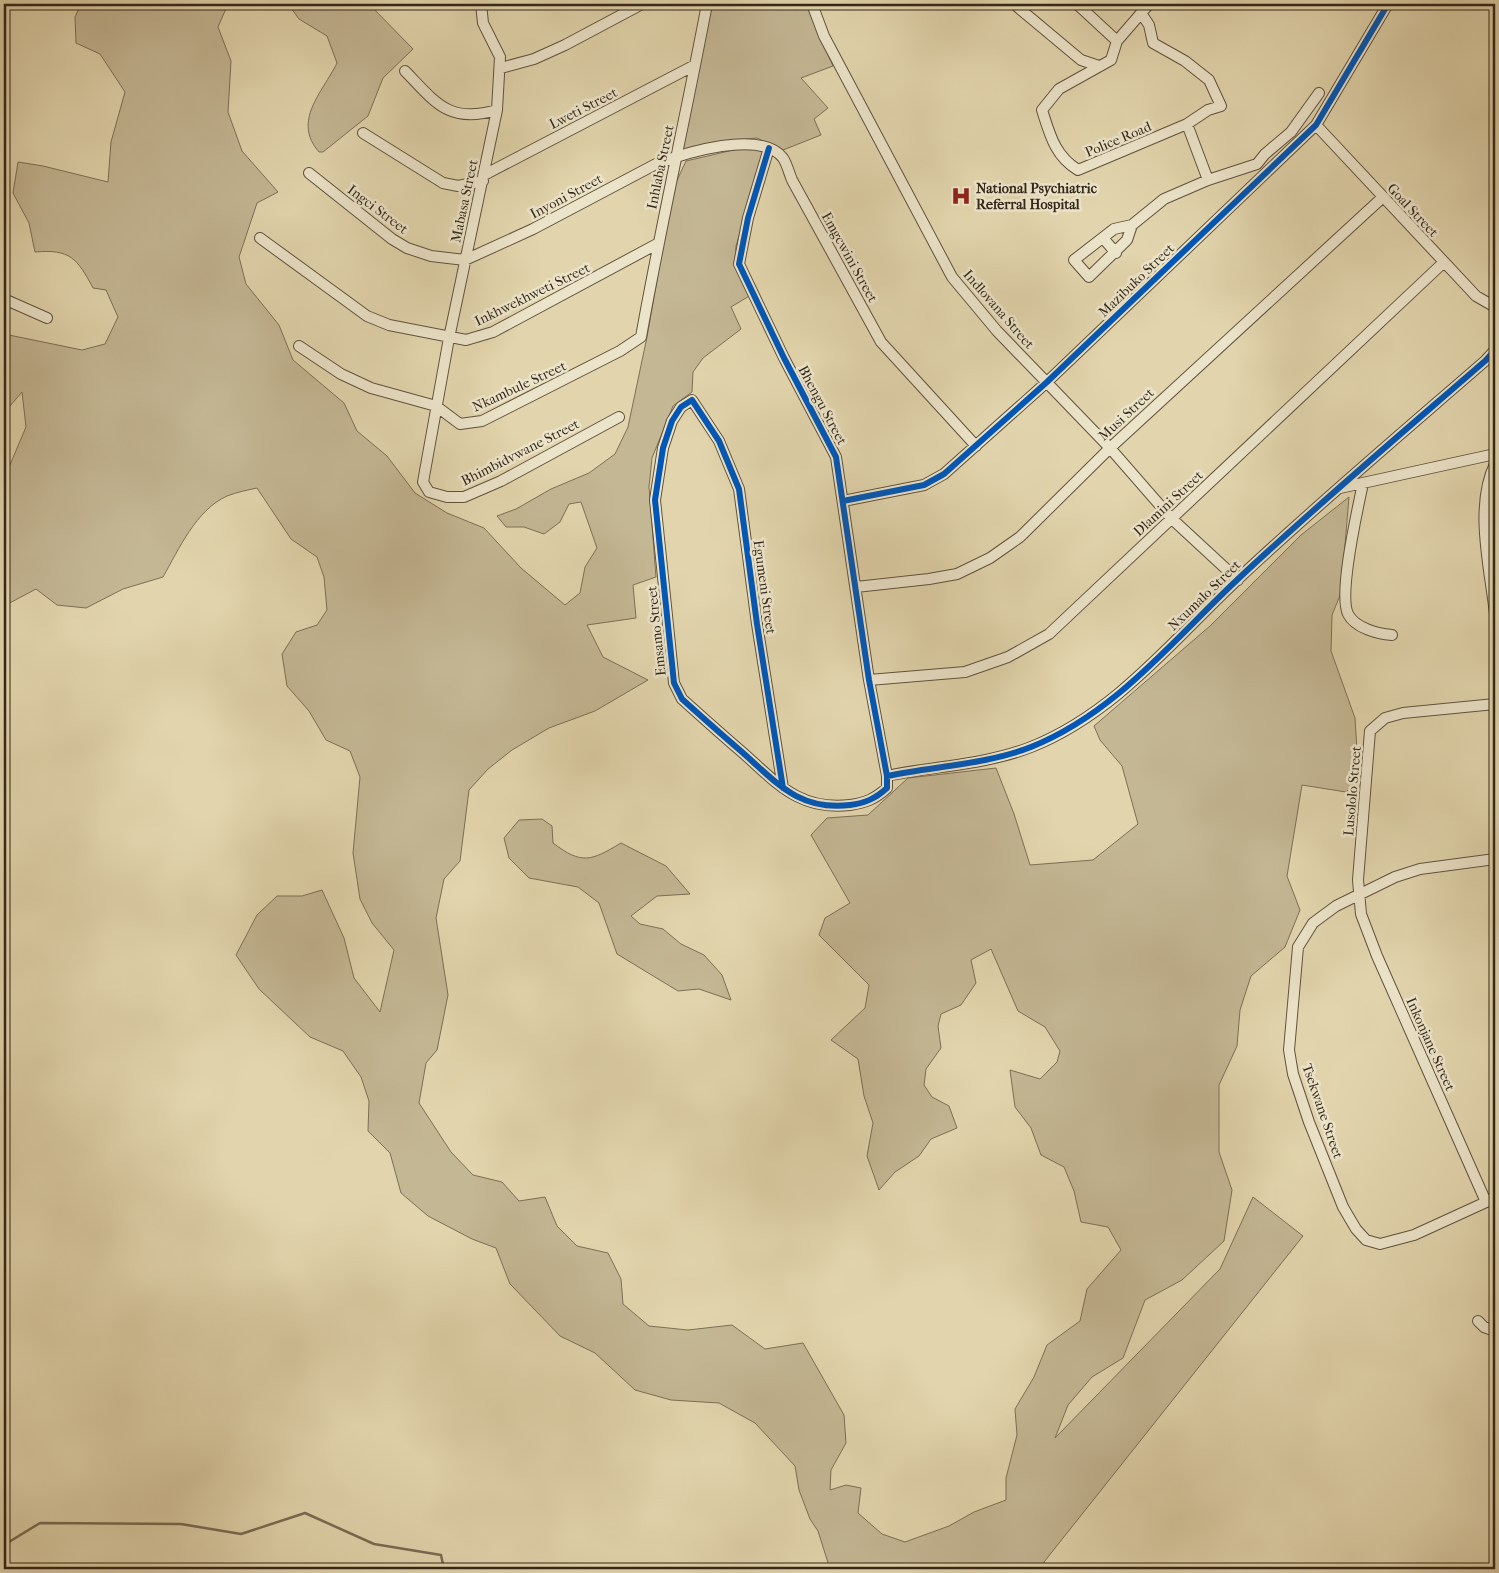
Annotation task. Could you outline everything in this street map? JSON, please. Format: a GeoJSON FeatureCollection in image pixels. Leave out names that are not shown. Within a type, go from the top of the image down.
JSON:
{"type":"FeatureCollection","features":[{"type":"Feature","properties":{"kind":"street","name":"Mabasa Street"},"geometry":{"type":"LineString","coordinates":[[436,406],[497,110],[501,68],[500,57],[483,23],[481,4]]}},
{"type":"Feature","properties":{"kind":"street"},"geometry":{"type":"LineString","coordinates":[[501,68],[534,60],[642,4]]}},
{"type":"Feature","properties":{"kind":"street","name":"Inhlaba Street"},"geometry":{"type":"LineString","coordinates":[[641,336],[657,244],[678,156],[707,4]]}},
{"type":"Feature","properties":{"kind":"street","name":"Indlovana Street"},"geometry":{"type":"LineString","coordinates":[[812,4],[824,36],[952,277],[997,331],[1110,448],[1171,518],[1238,580]]}},
{"type":"Feature","properties":{"kind":"street"},"geometry":{"type":"LineString","coordinates":[[1014,4],[1081,60],[1099,66]]}},
{"type":"Feature","properties":{"kind":"street"},"geometry":{"type":"LineString","coordinates":[[1077,4],[1117,41]]}},
{"type":"Feature","properties":{"kind":"street","name":"Police Road"},"geometry":{"type":"LineString","coordinates":[[1141,13],[1149,25],[1153,43],[1185,61],[1209,80],[1220,106],[1208,110],[1187,124],[1078,170],[1066,163],[1052,142],[1042,110],[1059,89],[1111,60],[1117,41],[1141,13],[1149,4]]}},
{"type":"Feature","properties":{"kind":"street","name":"Mazibuko Street"},"geometry":{"type":"LineString","coordinates":[[843,501],[924,485],[944,474],[1047,382],[1316,125],[1388,4]]}},
{"type":"Feature","properties":{"kind":"street","name":"Lweti Street"},"geometry":{"type":"LineString","coordinates":[[363,133],[443,182],[458,186],[483,178],[695,65]]}},
{"type":"Feature","properties":{"kind":"street"},"geometry":{"type":"LineString","coordinates":[[405,72],[437,104],[459,115],[476,116],[497,110]]}},
{"type":"Feature","properties":{"kind":"street"},"geometry":{"type":"LineString","coordinates":[[1132,226],[1114,229],[1074,260],[1088,277],[1127,240],[1132,226],[1164,199],[1208,180],[1257,164],[1265,154],[1291,132],[1319,94]]}},
{"type":"Feature","properties":{"kind":"street"},"geometry":{"type":"LineString","coordinates":[[1187,124],[1208,180]]}},
{"type":"Feature","properties":{"kind":"street","name":"Goal Street"},"geometry":{"type":"LineString","coordinates":[[1316,125],[1443,263],[1476,296],[1495,307]]}},
{"type":"Feature","properties":{"kind":"street"},"geometry":{"type":"LineString","coordinates":[[678,156],[741,143],[769,148]]}},
{"type":"Feature","properties":{"kind":"street","name":"Emgcwini Street"},"geometry":{"type":"LineString","coordinates":[[769,148],[783,158],[792,180],[881,342],[976,446]]}},
{"type":"Feature","properties":{"kind":"street","name":"Bhengu Street"},"geometry":{"type":"LineString","coordinates":[[769,148],[748,218],[739,264],[784,358],[836,457],[869,680],[886,776]]}},
{"type":"Feature","properties":{"kind":"street","name":"Inyoni Street"},"geometry":{"type":"LineString","coordinates":[[465,260],[533,229],[656,164],[678,156]]}},
{"type":"Feature","properties":{"kind":"street","name":"Ingci Street"},"geometry":{"type":"LineString","coordinates":[[309,174],[392,240],[407,248],[431,256],[465,260]]}},
{"type":"Feature","properties":{"kind":"street","name":"Musi Street"},"geometry":{"type":"LineString","coordinates":[[856,587],[957,574],[990,558],[1020,537],[1110,448],[1382,197]]}},
{"type":"Feature","properties":{"kind":"street","name":"Inkhwekhweti Street"},"geometry":{"type":"LineString","coordinates":[[260,238],[367,316],[389,325],[466,340],[493,332],[657,244]]}},
{"type":"Feature","properties":{"kind":"street"},"geometry":{"type":"LineString","coordinates":[[1103,238],[1116,252]]}},
{"type":"Feature","properties":{"kind":"street","name":"Dlamini Street"},"geometry":{"type":"LineString","coordinates":[[869,680],[965,672],[1008,657],[1049,634],[1443,263]]}},
{"type":"Feature","properties":{"kind":"street"},"geometry":{"type":"LineString","coordinates":[[4,299],[47,318]]}},
{"type":"Feature","properties":{"kind":"street","name":"Nkambule Street"},"geometry":{"type":"LineString","coordinates":[[299,346],[341,374],[371,388],[436,406],[460,424],[482,422],[620,351],[641,336]]}},
{"type":"Feature","properties":{"kind":"street","name":"Nxumalo Street"},"geometry":{"type":"LineString","coordinates":[[886,776],[983,761],[1030,747],[1071,727],[1121,694],[1238,580],[1338,489],[1485,361],[1495,350]]}},
{"type":"Feature","properties":{"kind":"street","name":"Emsamo Street"},"geometry":{"type":"LineString","coordinates":[[692,400],[681,406],[672,421],[663,448],[655,500],[674,683],[682,699],[783,788],[806,801],[825,807],[864,803],[878,797],[887,788],[886,776]]}},
{"type":"Feature","properties":{"kind":"street","name":"Egumeni Street"},"geometry":{"type":"LineString","coordinates":[[692,400],[720,441],[739,489],[757,624],[783,788]]}},
{"type":"Feature","properties":{"kind":"street","name":"Bhimbidvwane Street"},"geometry":{"type":"LineString","coordinates":[[436,406],[423,482],[429,492],[447,497],[464,497],[501,481],[619,417]]}},
{"type":"Feature","properties":{"kind":"street"},"geometry":{"type":"LineString","coordinates":[[1338,489],[1495,454]]}},
{"type":"Feature","properties":{"kind":"street"},"geometry":{"type":"LineString","coordinates":[[1495,464],[1487,481],[1484,515],[1495,614]]}},
{"type":"Feature","properties":{"kind":"street"},"geometry":{"type":"LineString","coordinates":[[1363,483],[1350,555],[1347,609],[1353,620],[1360,625],[1382,634],[1392,635]]}},
{"type":"Feature","properties":{"kind":"street","name":"Lusololo Street"},"geometry":{"type":"LineString","coordinates":[[1359,894],[1370,731],[1385,718],[1403,713],[1495,704]]}},
{"type":"Feature","properties":{"kind":"street","name":"Tsekwane Street"},"geometry":{"type":"LineString","coordinates":[[1491,1200],[1414,1235],[1380,1244],[1366,1240],[1356,1229],[1343,1206],[1309,1122],[1293,1074],[1289,1050],[1298,947],[1313,923],[1336,906],[1395,877],[1420,869],[1495,859]]}},
{"type":"Feature","properties":{"kind":"street","name":"Inkonjane Street"},"geometry":{"type":"LineString","coordinates":[[1359,894],[1361,914],[1377,956],[1491,1200]]}},
{"type":"Feature","properties":{"kind":"street"},"geometry":{"type":"LineString","coordinates":[[1478,1321],[1484,1328],[1495,1331]]}},
{"type":"Feature","properties":{"kind":"shaded area"},"geometry":{"type":"Polygon","coordinates":[[[81,4],[228,4],[218,27],[231,61],[228,112],[242,151],[278,192],[257,203],[239,257],[246,284],[279,325],[293,360],[344,403],[357,431],[387,456],[415,493],[447,513],[484,528],[521,568],[565,605],[580,593],[585,567],[597,548],[581,502],[569,504],[560,522],[544,534],[524,527],[506,527],[497,516],[516,509],[551,489],[589,473],[615,454],[628,427],[647,337],[673,189],[686,161],[742,148],[766,150],[736,246],[735,264],[751,295],[731,307],[741,329],[703,358],[693,372],[692,392],[673,406],[652,458],[649,487],[656,577],[633,585],[636,618],[587,625],[603,657],[648,680],[595,711],[549,728],[512,750],[488,769],[469,790],[460,861],[444,879],[436,918],[448,995],[437,1050],[426,1063],[419,1103],[451,1152],[473,1175],[502,1182],[519,1201],[545,1197],[557,1226],[577,1246],[608,1253],[621,1279],[623,1304],[649,1326],[688,1330],[732,1325],[765,1349],[803,1343],[844,1415],[846,1443],[831,1470],[830,1490],[846,1485],[861,1488],[858,1513],[882,1534],[905,1542],[949,1526],[974,1512],[1006,1500],[1006,1478],[1017,1435],[1015,1409],[1034,1377],[1047,1345],[1080,1321],[1087,1289],[1121,1250],[1108,1227],[1081,1222],[1074,1191],[1064,1167],[1041,1155],[1031,1128],[1015,1107],[1010,1070],[1040,1079],[1057,1062],[1060,1051],[1045,1027],[1018,1011],[991,949],[971,960],[976,983],[961,1005],[941,1014],[938,1026],[941,1048],[926,1069],[924,1085],[932,1097],[949,1106],[957,1128],[931,1139],[919,1156],[895,1172],[879,1190],[867,1156],[873,1123],[864,1096],[858,1059],[831,1040],[865,1008],[869,985],[819,935],[825,918],[850,903],[811,835],[827,818],[868,815],[908,778],[996,768],[1014,814],[1030,865],[1093,860],[1138,824],[1122,766],[1100,740],[1094,726],[1210,626],[1301,535],[1349,497],[1341,593],[1332,615],[1331,651],[1355,718],[1359,781],[1346,792],[1302,785],[1287,876],[1300,910],[1285,947],[1251,976],[1240,1010],[1237,1046],[1219,1085],[1219,1152],[1232,1190],[1224,1241],[1182,1280],[1145,1300],[1123,1358],[1092,1377],[1068,1405],[1055,1438],[1220,1269],[1253,1197],[1303,1236],[1044,1562],[1046,1569],[830,1569],[818,1531],[810,1519],[799,1490],[795,1466],[755,1423],[719,1403],[671,1400],[635,1390],[595,1353],[560,1336],[510,1284],[496,1248],[472,1239],[428,1216],[401,1193],[390,1153],[368,1131],[369,1101],[361,1077],[343,1051],[310,1037],[259,989],[236,955],[257,915],[277,896],[302,896],[322,890],[344,938],[354,978],[380,1012],[394,950],[372,923],[360,899],[353,853],[360,777],[350,751],[326,740],[309,711],[287,686],[282,654],[296,632],[317,625],[327,610],[324,577],[317,557],[291,539],[257,488],[227,496],[216,502],[206,511],[189,531],[163,577],[123,589],[86,608],[57,605],[36,589],[4,606],[4,479],[26,427],[22,392],[4,413],[4,334],[82,350],[105,344],[118,317],[106,290],[93,288],[82,269],[71,258],[57,252],[35,252],[29,223],[13,193],[18,162],[43,166],[108,182],[111,142],[125,92],[100,54],[76,43],[75,17],[81,4]]]}},
{"type":"Feature","properties":{"kind":"shaded area"},"geometry":{"type":"Polygon","coordinates":[[[288,4],[369,4],[413,49],[383,78],[368,116],[323,152],[319,152],[311,141],[308,129],[309,118],[312,107],[337,63],[327,36],[299,19],[288,4]]]}},
{"type":"Feature","properties":{"kind":"shaded area"},"geometry":{"type":"Polygon","coordinates":[[[708,4],[806,4],[833,66],[801,78],[828,108],[814,119],[821,135],[783,150],[757,138],[726,141],[681,151],[708,4]]]}},
{"type":"Feature","properties":{"kind":"shaded area"},"geometry":{"type":"Polygon","coordinates":[[[542,819],[552,826],[553,843],[572,855],[587,858],[594,857],[621,843],[666,866],[690,894],[657,896],[631,916],[640,924],[663,929],[681,944],[704,955],[722,975],[731,1000],[699,989],[678,991],[617,954],[599,903],[578,887],[529,878],[509,858],[504,838],[519,820],[542,819]]]}},
{"type":"Feature","properties":{"kind":"waterway"},"geometry":{"type":"LineString","coordinates":[[4,1545],[40,1523],[181,1524],[241,1534],[305,1513],[374,1544],[441,1555],[444,1569]]}},
{"type":"Feature","properties":{"kind":"cycle path"},"geometry":{"type":"LineString","coordinates":[[843,501],[924,485],[944,474],[1047,382],[1316,125],[1388,4]]}},
{"type":"Feature","properties":{"kind":"cycle path"},"geometry":{"type":"LineString","coordinates":[[769,148],[748,218],[739,264],[784,358],[836,457],[869,680],[887,776],[887,788],[883,792],[870,800],[850,805],[832,806],[817,804],[803,799],[790,792],[778,784],[682,699],[674,683],[655,500],[663,448],[672,421],[681,407],[692,400],[719,441],[739,489],[757,624],[783,788]]}},
{"type":"Feature","properties":{"kind":"cycle path"},"geometry":{"type":"LineString","coordinates":[[887,776],[996,758],[1014,753],[1062,733],[1090,715],[1142,673],[1268,551],[1485,361],[1495,350]]}},
{"type":"Feature","properties":{"kind":"place","name":"National Psychiatric Referral Hospital"},"geometry":{"type":"Point","coordinates":[961,196]}}]}
